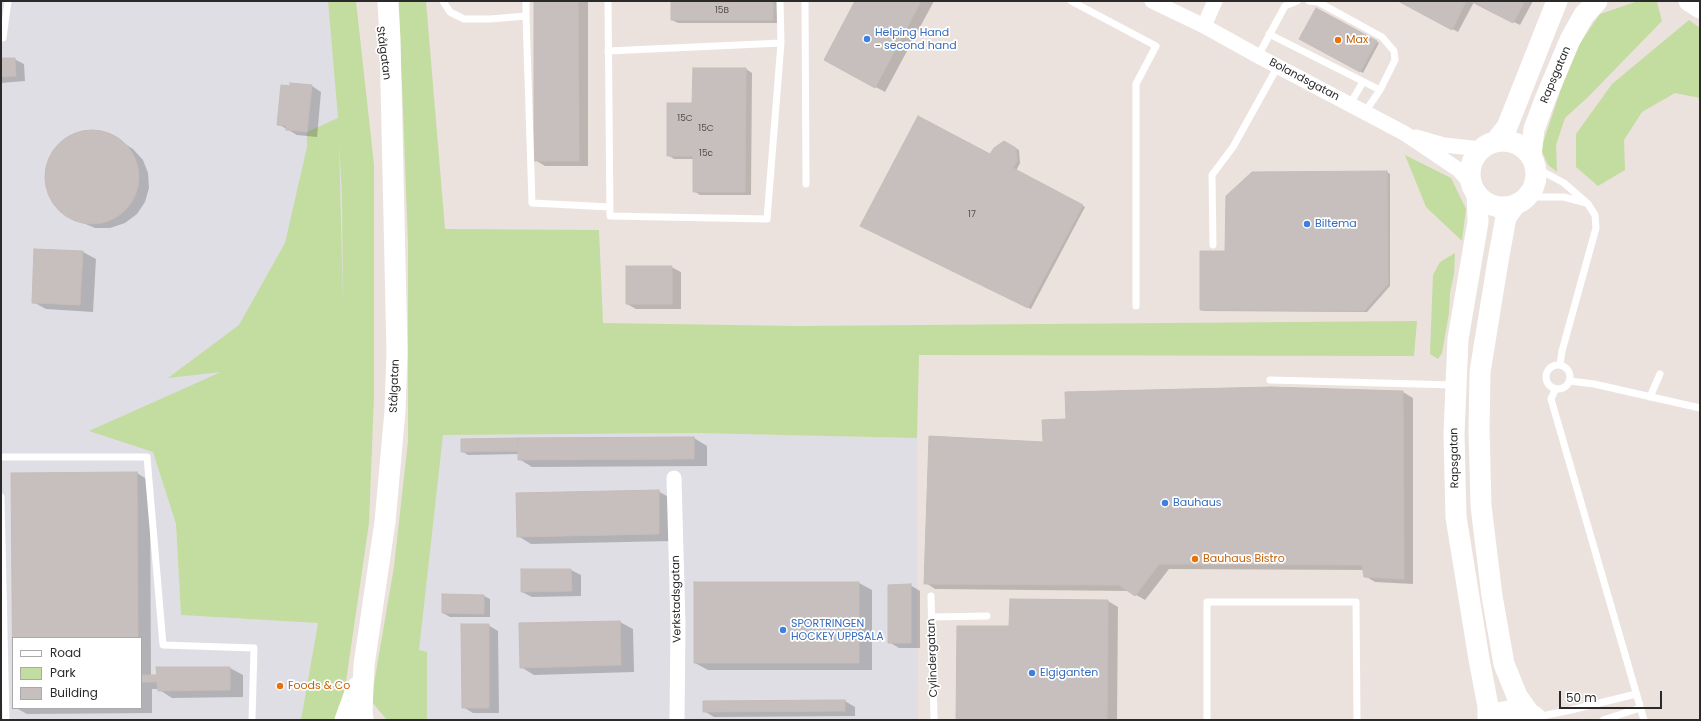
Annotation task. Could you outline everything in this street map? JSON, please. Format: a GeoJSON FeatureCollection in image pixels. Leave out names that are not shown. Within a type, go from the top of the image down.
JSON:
{"type":"FeatureCollection","features":[{"type":"Feature","properties":{"kind":"street","name":"Stålgatan"},"geometry":{"type":"LineString","coordinates":[[376,1],[391,105]]}},
{"type":"Feature","properties":{"kind":"street","name":"Stålgatan"},"geometry":{"type":"LineString","coordinates":[[363,720],[364,665],[385,522],[395,411],[397,352],[388,1]]}},
{"type":"Feature","properties":{"kind":"street","name":"Bolandsgatan"},"geometry":{"type":"LineString","coordinates":[[1152,1],[1204,26],[1404,133],[1459,170],[1474,189]]}},
{"type":"Feature","properties":{"kind":"street"},"geometry":{"type":"LineString","coordinates":[[1204,26],[1215,1]]}},
{"type":"Feature","properties":{"kind":"street"},"geometry":{"type":"LineString","coordinates":[[1521,201],[1501,207],[1487,203],[1474,189],[1470,173],[1472,162],[1508,127],[1557,1]]}},
{"type":"Feature","properties":{"kind":"street","name":"Rapsgatan"},"geometry":{"type":"LineString","coordinates":[[1533,162],[1534,129],[1546,97],[1570,40],[1584,15],[1597,1]]}},
{"type":"Feature","properties":{"kind":"street"},"geometry":{"type":"LineString","coordinates":[[1689,1],[1700,8]]}},
{"type":"Feature","properties":{"kind":"street","name":"Bolandsgatan"},"geometry":{"type":"LineString","coordinates":[[1404,133],[1444,145],[1488,146]]}},
{"type":"Feature","properties":{"kind":"street"},"geometry":{"type":"LineString","coordinates":[[1488,146],[1508,141],[1521,146],[1533,162],[1535,184],[1506,217],[1480,372],[1479,436],[1481,506],[1492,596],[1504,664],[1517,696],[1534,717]]}},
{"type":"Feature","properties":{"kind":"street","name":"Rapsgatan"},"geometry":{"type":"LineString","coordinates":[[1474,189],[1478,222],[1458,340],[1454,434],[1456,517],[1488,706],[1488,720]]}},
{"type":"Feature","properties":{"kind":"street","name":"Verkstadsgatan"},"geometry":{"type":"LineString","coordinates":[[674,478],[678,624],[677,720]]}},
{"type":"Feature","properties":{"kind":"street","name":"Stålgatan"},"geometry":{"type":"LineString","coordinates":[[345,720],[364,665]]}},
{"type":"Feature","properties":{"kind":"street"},"geometry":{"type":"LineString","coordinates":[[1491,720],[1498,713],[1513,710],[1534,717]]}},
{"type":"Feature","properties":{"kind":"lane"},"geometry":{"type":"LineString","coordinates":[[3,38],[8,1]]}},
{"type":"Feature","properties":{"kind":"lane"},"geometry":{"type":"LineString","coordinates":[[443,1],[450,12],[464,19],[490,19],[526,16]]}},
{"type":"Feature","properties":{"kind":"lane"},"geometry":{"type":"LineString","coordinates":[[526,1],[532,203],[610,207]]}},
{"type":"Feature","properties":{"kind":"lane"},"geometry":{"type":"LineString","coordinates":[[608,1],[610,216],[767,219],[781,43],[780,1]]}},
{"type":"Feature","properties":{"kind":"lane"},"geometry":{"type":"LineString","coordinates":[[805,1],[806,184]]}},
{"type":"Feature","properties":{"kind":"lane"},"geometry":{"type":"LineString","coordinates":[[1071,1],[1156,46],[1136,84],[1136,306]]}},
{"type":"Feature","properties":{"kind":"lane"},"geometry":{"type":"LineString","coordinates":[[1258,56],[1285,6],[1297,1]]}},
{"type":"Feature","properties":{"kind":"lane"},"geometry":{"type":"LineString","coordinates":[[1309,1],[1318,2],[1382,37],[1394,51],[1395,60],[1380,90],[1366,112]]}},
{"type":"Feature","properties":{"kind":"lane"},"geometry":{"type":"LineString","coordinates":[[1270,34],[1380,90]]}},
{"type":"Feature","properties":{"kind":"lane"},"geometry":{"type":"LineString","coordinates":[[608,51],[781,43]]}},
{"type":"Feature","properties":{"kind":"lane"},"geometry":{"type":"LineString","coordinates":[[1213,245],[1212,174],[1233,147],[1278,66]]}},
{"type":"Feature","properties":{"kind":"lane"},"geometry":{"type":"LineString","coordinates":[[1350,104],[1363,82]]}},
{"type":"Feature","properties":{"kind":"lane"},"geometry":{"type":"LineString","coordinates":[[1533,162],[1564,183],[1588,204],[1595,215],[1596,228],[1562,351],[1560,366]]}},
{"type":"Feature","properties":{"kind":"lane"},"geometry":{"type":"LineString","coordinates":[[1521,201],[1564,197],[1588,204]]}},
{"type":"Feature","properties":{"kind":"lane"},"geometry":{"type":"LineString","coordinates":[[1556,365],[1567,370],[1570,381],[1563,389],[1555,390],[1547,384],[1545,377],[1549,368],[1556,365]]}},
{"type":"Feature","properties":{"kind":"lane"},"geometry":{"type":"LineString","coordinates":[[1650,397],[1660,374]]}},
{"type":"Feature","properties":{"kind":"lane"},"geometry":{"type":"LineString","coordinates":[[1270,380],[1456,385]]}},
{"type":"Feature","properties":{"kind":"lane"},"geometry":{"type":"LineString","coordinates":[[1570,381],[1594,384],[1700,408]]}},
{"type":"Feature","properties":{"kind":"lane"},"geometry":{"type":"LineString","coordinates":[[1555,390],[1552,399],[1644,720]]}},
{"type":"Feature","properties":{"kind":"lane"},"geometry":{"type":"LineString","coordinates":[[1,457],[147,457],[163,645],[254,648],[252,720]]}},
{"type":"Feature","properties":{"kind":"lane"},"geometry":{"type":"LineString","coordinates":[[1,497],[6,720]]}},
{"type":"Feature","properties":{"kind":"lane","name":"Cylindergatan"},"geometry":{"type":"LineString","coordinates":[[931,596],[934,720]]}},
{"type":"Feature","properties":{"kind":"lane"},"geometry":{"type":"LineString","coordinates":[[1207,720],[1207,602],[1356,602],[1357,720]]}},
{"type":"Feature","properties":{"kind":"lane"},"geometry":{"type":"LineString","coordinates":[[932,617],[987,616]]}},
{"type":"Feature","properties":{"kind":"lane"},"geometry":{"type":"LineString","coordinates":[[1534,717],[1571,710],[1636,694]]}},
{"type":"Feature","properties":{"kind":"lane"},"geometry":{"type":"LineString","coordinates":[[1603,720],[1640,708]]}},
{"type":"Feature","properties":{"kind":"shaded area"},"geometry":{"type":"Polygon","coordinates":[[[1,1],[328,1],[338,118],[342,196],[344,358],[90,431],[153,452],[176,524],[181,615],[318,623],[301,720],[1,720],[1,1]]]}},
{"type":"Feature","properties":{"kind":"shaded area"},"geometry":{"type":"Polygon","coordinates":[[[696,433],[917,438],[918,720],[427,720],[427,652],[419,650],[443,435],[696,433]]]}},
{"type":"Feature","properties":{"kind":"green space"},"geometry":{"type":"Polygon","coordinates":[[[328,1],[356,1],[374,165],[374,396],[369,523],[341,716],[336,720],[301,720],[318,623],[181,615],[176,524],[153,452],[89,431],[221,372],[168,378],[239,325],[285,243],[307,147],[307,132],[338,118],[328,1]],[[339,143],[343,306],[342,196],[339,143]]]}},
{"type":"Feature","properties":{"kind":"green space"},"geometry":{"type":"Polygon","coordinates":[[[395,1],[426,1],[445,229],[599,230],[603,323],[798,326],[1417,321],[1414,356],[919,355],[917,438],[696,433],[443,435],[419,650],[427,652],[427,720],[387,720],[371,701],[394,567],[408,441],[408,243],[402,84],[395,1]]]}},
{"type":"Feature","properties":{"kind":"green space"},"geometry":{"type":"Polygon","coordinates":[[[1638,1],[1657,2],[1662,21],[1588,97],[1565,118],[1556,145],[1557,172],[1548,165],[1541,149],[1573,53],[1600,14],[1638,1]]]}},
{"type":"Feature","properties":{"kind":"green space"},"geometry":{"type":"Polygon","coordinates":[[[1689,20],[1700,28],[1700,98],[1675,93],[1642,112],[1624,140],[1625,170],[1598,186],[1576,167],[1576,134],[1612,84],[1689,20]]]}},
{"type":"Feature","properties":{"kind":"green space"},"geometry":{"type":"Polygon","coordinates":[[[1405,155],[1451,178],[1466,209],[1462,241],[1426,207],[1405,155]]]}},
{"type":"Feature","properties":{"kind":"green space"},"geometry":{"type":"Polygon","coordinates":[[[1455,253],[1449,313],[1442,353],[1438,359],[1430,354],[1433,275],[1440,262],[1455,253]]]}},
{"type":"Feature","properties":{"kind":"building"},"geometry":{"type":"Polygon","coordinates":[[[534,1],[578,1],[579,161],[534,161],[534,1]]]}},
{"type":"Feature","properties":{"kind":"building"},"geometry":{"type":"Polygon","coordinates":[[[671,1],[773,1],[773,20],[671,20],[671,1]]]}},
{"type":"Feature","properties":{"kind":"building"},"geometry":{"type":"Polygon","coordinates":[[[855,1],[921,1],[875,88],[824,60],[855,1]]]}},
{"type":"Feature","properties":{"kind":"building"},"geometry":{"type":"Polygon","coordinates":[[[1398,1],[1466,1],[1452,30],[1398,1]]]}},
{"type":"Feature","properties":{"kind":"building"},"geometry":{"type":"Polygon","coordinates":[[[1470,1],[1525,1],[1513,23],[1470,1]]]}},
{"type":"Feature","properties":{"kind":"building","name":"Max"},"geometry":{"type":"Polygon","coordinates":[[[1316,8],[1377,41],[1360,72],[1299,39],[1316,8]]]}},
{"type":"Feature","properties":{"kind":"building"},"geometry":{"type":"Polygon","coordinates":[[[1,58],[15,58],[16,76],[1,77],[1,58]]]}},
{"type":"Feature","properties":{"kind":"building"},"geometry":{"type":"Polygon","coordinates":[[[693,68],[746,68],[745,192],[693,192],[693,156],[667,156],[667,103],[692,103],[693,68]]]}},
{"type":"Feature","properties":{"kind":"building"},"geometry":{"type":"Polygon","coordinates":[[[290,83],[312,85],[307,132],[286,130],[286,126],[277,125],[281,85],[290,86],[290,83]]]}},
{"type":"Feature","properties":{"kind":"building"},"geometry":{"type":"Polygon","coordinates":[[[918,116],[990,154],[994,148],[1004,141],[1016,148],[1017,161],[1013,168],[1083,205],[1028,308],[860,226],[918,116]]]}},
{"type":"Feature","properties":{"kind":"building"},"geometry":{"type":"Polygon","coordinates":[[[92,130],[110,134],[125,144],[135,159],[139,177],[135,195],[125,210],[110,220],[92,224],[74,220],[59,210],[49,195],[45,177],[49,159],[59,144],[74,134],[92,130]]]}},
{"type":"Feature","properties":{"kind":"building","name":"Biltema"},"geometry":{"type":"Polygon","coordinates":[[[1387,171],[1388,284],[1364,311],[1200,310],[1200,251],[1225,251],[1226,196],[1252,172],[1387,171]]]}},
{"type":"Feature","properties":{"kind":"building"},"geometry":{"type":"Polygon","coordinates":[[[34,249],[83,251],[80,305],[32,303],[34,249]]]}},
{"type":"Feature","properties":{"kind":"building"},"geometry":{"type":"Polygon","coordinates":[[[626,266],[672,266],[672,304],[626,304],[626,266]]]}},
{"type":"Feature","properties":{"kind":"building","name":"Bauhaus"},"geometry":{"type":"Polygon","coordinates":[[[1271,387],[1403,391],[1404,579],[1364,577],[1362,565],[1159,564],[1135,596],[1119,585],[924,584],[929,436],[1043,442],[1042,420],[1066,419],[1065,392],[1271,387]]]}},
{"type":"Feature","properties":{"kind":"building"},"geometry":{"type":"Polygon","coordinates":[[[694,437],[694,459],[518,460],[518,438],[694,437]]]}},
{"type":"Feature","properties":{"kind":"building"},"geometry":{"type":"Polygon","coordinates":[[[518,438],[518,451],[461,452],[461,439],[518,438]]]}},
{"type":"Feature","properties":{"kind":"building"},"geometry":{"type":"Polygon","coordinates":[[[137,472],[138,637],[12,637],[11,473],[137,472]]]}},
{"type":"Feature","properties":{"kind":"building"},"geometry":{"type":"Polygon","coordinates":[[[659,490],[659,534],[517,537],[516,493],[659,490]]]}},
{"type":"Feature","properties":{"kind":"building"},"geometry":{"type":"Polygon","coordinates":[[[521,569],[571,569],[572,591],[521,592],[521,569]]]}},
{"type":"Feature","properties":{"kind":"building"},"geometry":{"type":"Polygon","coordinates":[[[694,582],[859,582],[859,663],[694,663],[694,582]]]}},
{"type":"Feature","properties":{"kind":"building"},"geometry":{"type":"Polygon","coordinates":[[[911,584],[911,643],[888,643],[888,585],[911,584]]]}},
{"type":"Feature","properties":{"kind":"building"},"geometry":{"type":"Polygon","coordinates":[[[442,594],[484,595],[484,614],[442,613],[442,594]]]}},
{"type":"Feature","properties":{"kind":"building","name":"Elgiganten"},"geometry":{"type":"Polygon","coordinates":[[[1010,599],[1108,600],[1107,720],[956,720],[957,626],[1009,626],[1010,599]]]}},
{"type":"Feature","properties":{"kind":"building"},"geometry":{"type":"Polygon","coordinates":[[[620,621],[621,665],[520,668],[519,623],[620,621]]]}},
{"type":"Feature","properties":{"kind":"building"},"geometry":{"type":"Polygon","coordinates":[[[461,624],[489,624],[489,708],[462,708],[461,624]]]}},
{"type":"Feature","properties":{"kind":"building"},"geometry":{"type":"Polygon","coordinates":[[[156,667],[230,667],[230,690],[158,691],[157,682],[142,682],[142,675],[157,675],[156,667]]]}},
{"type":"Feature","properties":{"kind":"building"},"geometry":{"type":"Polygon","coordinates":[[[845,700],[845,711],[703,712],[703,701],[845,700]]]}},
{"type":"Feature","properties":{"kind":"place","name":"Helping Hand - second hand"},"geometry":{"type":"Point","coordinates":[867,39]}},
{"type":"Feature","properties":{"kind":"place","name":"Max"},"geometry":{"type":"Point","coordinates":[1338,40]}},
{"type":"Feature","properties":{"kind":"place","name":"Biltema"},"geometry":{"type":"Point","coordinates":[1307,224]}},
{"type":"Feature","properties":{"kind":"place","name":"Bauhaus"},"geometry":{"type":"Point","coordinates":[1165,503]}},
{"type":"Feature","properties":{"kind":"place","name":"Bauhaus Bistro"},"geometry":{"type":"Point","coordinates":[1195,559]}},
{"type":"Feature","properties":{"kind":"place","name":"SPORTRINGEN HOCKEY UPPSALA"},"geometry":{"type":"Point","coordinates":[783,630]}},
{"type":"Feature","properties":{"kind":"place","name":"Elgiganten"},"geometry":{"type":"Point","coordinates":[1032,673]}},
{"type":"Feature","properties":{"kind":"place","name":"Foods & Co"},"geometry":{"type":"Point","coordinates":[280,686]}}]}
